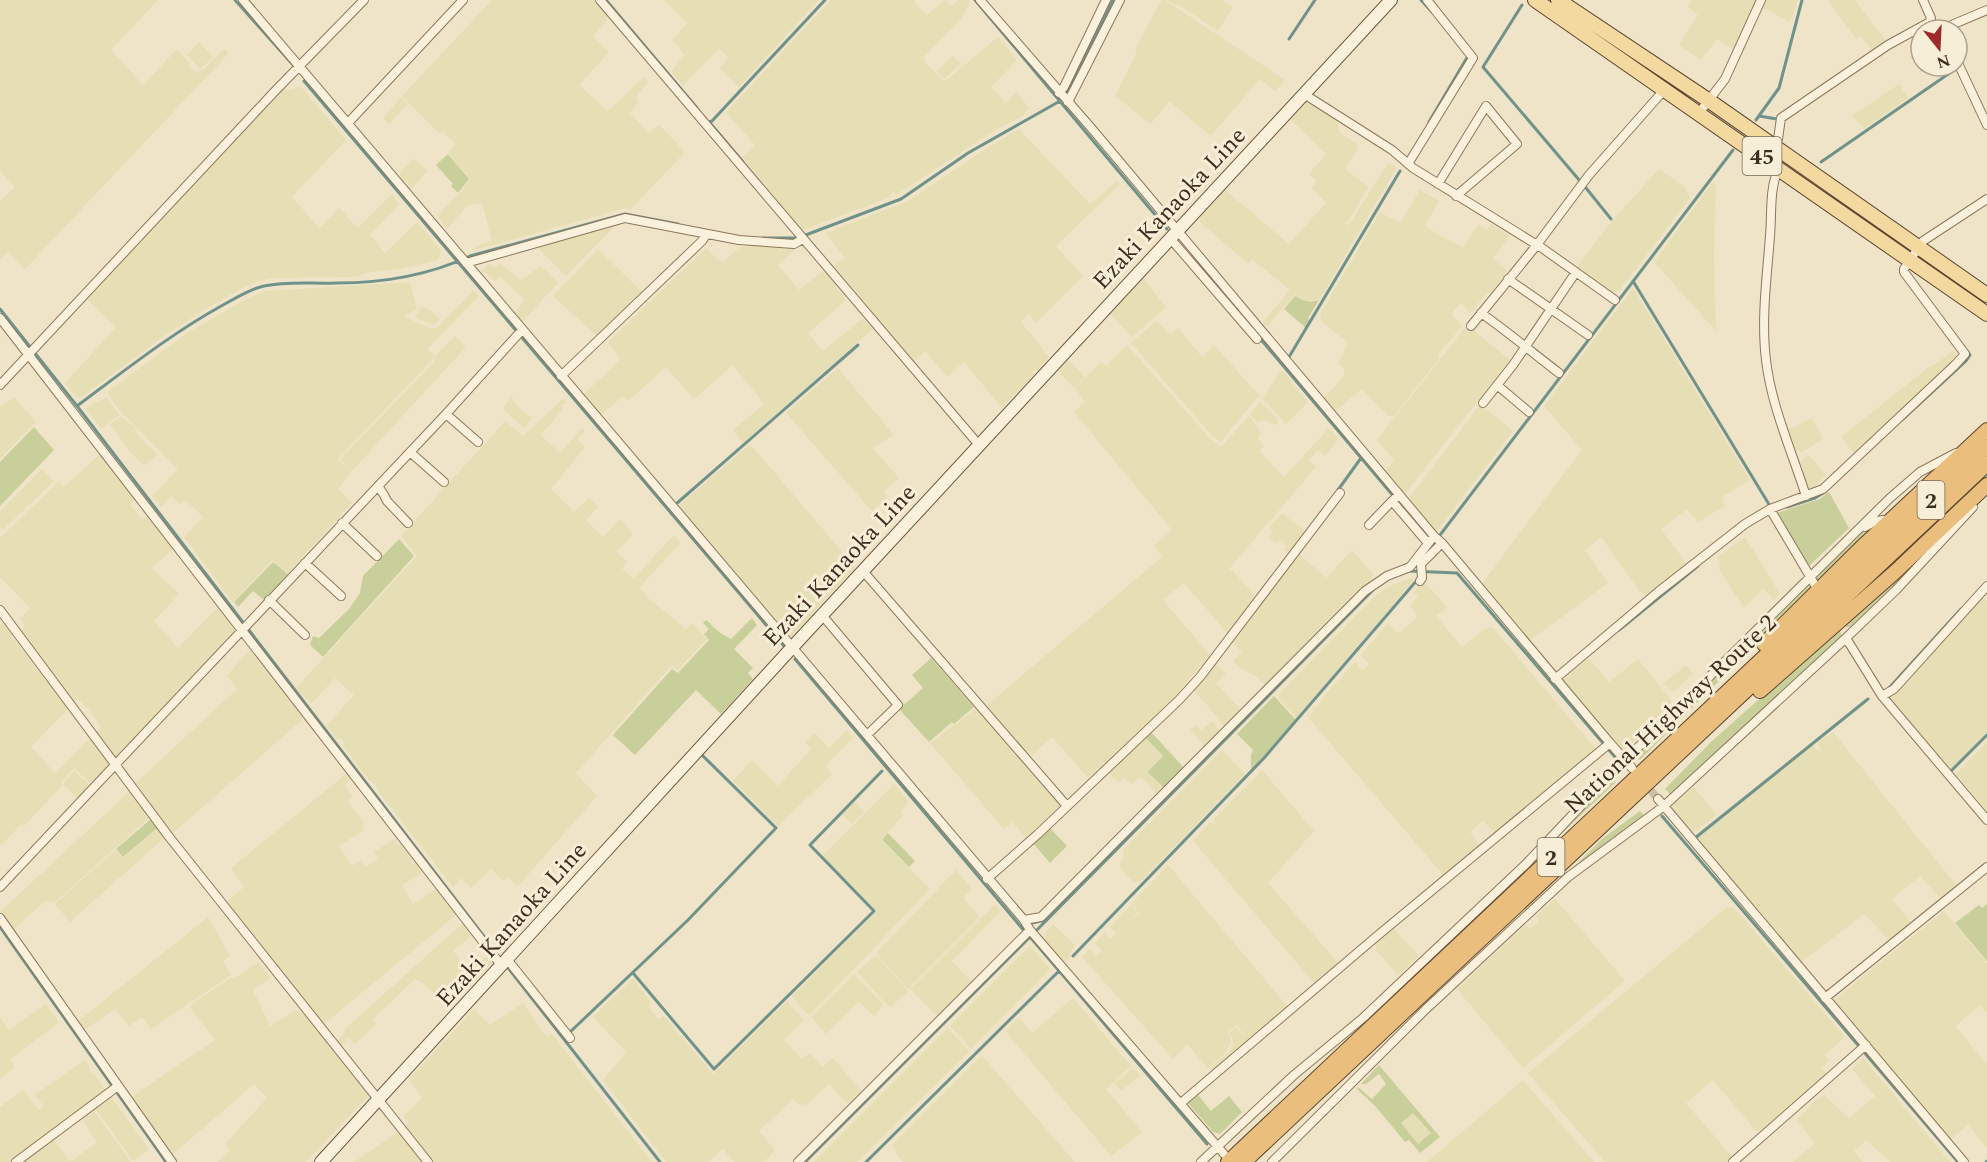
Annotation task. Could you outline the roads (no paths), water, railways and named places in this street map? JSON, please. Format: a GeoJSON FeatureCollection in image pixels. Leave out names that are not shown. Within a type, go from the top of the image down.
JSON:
{"type":"FeatureCollection","features":[{"type":"Feature","properties":{"kind":"highway"},"geometry":{"type":"LineString","coordinates":[[1612,800],[1726,681],[1892,519],[1981,444],[1987,430]]}},
{"type":"Feature","properties":{"kind":"highway","name":"National Highway Route 2"},"geometry":{"type":"LineString","coordinates":[[1245,1162],[1718,719],[1879,557],[1981,444]]}},
{"type":"Feature","properties":{"kind":"highway","name":"National Highway Route 2"},"geometry":{"type":"LineString","coordinates":[[1226,1158],[1612,800],[1879,557],[1987,464]]}},
{"type":"Feature","properties":{"kind":"highway"},"geometry":{"type":"LineString","coordinates":[[1718,719],[1740,709],[1895,572],[1987,485]]}},
{"type":"Feature","properties":{"kind":"main road","name":"Ezaki Kanaoka Line"},"geometry":{"type":"LineString","coordinates":[[321,1162],[979,444],[1391,0]]}},
{"type":"Feature","properties":{"kind":"main road","name":"45"},"geometry":{"type":"LineString","coordinates":[[1535,0],[1987,314]]}},
{"type":"Feature","properties":{"kind":"main road","name":"45"},"geometry":{"type":"LineString","coordinates":[[1558,0],[1708,100],[1987,295]]}},
{"type":"Feature","properties":{"kind":"street"},"geometry":{"type":"LineString","coordinates":[[243,0],[464,260],[520,332],[561,376],[793,647],[1028,929],[1181,1103],[1226,1158]]}},
{"type":"Feature","properties":{"kind":"street"},"geometry":{"type":"LineString","coordinates":[[0,386],[276,90],[364,0]]}},
{"type":"Feature","properties":{"kind":"street"},"geometry":{"type":"LineString","coordinates":[[348,123],[463,0]]}},
{"type":"Feature","properties":{"kind":"street"},"geometry":{"type":"LineString","coordinates":[[600,0],[979,444]]}},
{"type":"Feature","properties":{"kind":"street"},"geometry":{"type":"LineString","coordinates":[[980,0],[1064,98],[1257,339]]}},
{"type":"Feature","properties":{"kind":"street"},"geometry":{"type":"LineString","coordinates":[[1064,98],[1064,87],[1106,0]]}},
{"type":"Feature","properties":{"kind":"street"},"geometry":{"type":"LineString","coordinates":[[1064,98],[1120,0]]}},
{"type":"Feature","properties":{"kind":"street"},"geometry":{"type":"LineString","coordinates":[[1408,164],[1473,58],[1427,0]]}},
{"type":"Feature","properties":{"kind":"street"},"geometry":{"type":"LineString","coordinates":[[1700,113],[1725,79],[1761,0]]}},
{"type":"Feature","properties":{"kind":"street"},"geometry":{"type":"LineString","coordinates":[[1923,0],[1931,18]]}},
{"type":"Feature","properties":{"kind":"street"},"geometry":{"type":"LineString","coordinates":[[1969,18],[1987,10]]}},
{"type":"Feature","properties":{"kind":"street"},"geometry":{"type":"LineString","coordinates":[[1773,145],[1778,139],[1781,118],[1888,45],[1909,34]]}},
{"type":"Feature","properties":{"kind":"street"},"geometry":{"type":"LineString","coordinates":[[1965,78],[1987,125]]}},
{"type":"Feature","properties":{"kind":"street"},"geometry":{"type":"LineString","coordinates":[[1471,326],[1536,246],[1589,175],[1665,89]]}},
{"type":"Feature","properties":{"kind":"street"},"geometry":{"type":"LineString","coordinates":[[1304,94],[1392,150],[1408,164],[1576,272],[1615,300]]}},
{"type":"Feature","properties":{"kind":"street"},"geometry":{"type":"LineString","coordinates":[[1438,184],[1486,106],[1517,144],[1456,195]]}},
{"type":"Feature","properties":{"kind":"street"},"geometry":{"type":"LineString","coordinates":[[1779,168],[1774,180],[1764,324],[1766,358],[1772,389],[1806,496]]}},
{"type":"Feature","properties":{"kind":"street"},"geometry":{"type":"LineString","coordinates":[[1555,679],[1658,592],[1757,516],[1823,489],[1965,354],[1904,272],[1918,248],[1930,236],[1987,199]]}},
{"type":"Feature","properties":{"kind":"street"},"geometry":{"type":"LineString","coordinates":[[464,260],[618,218],[630,218],[739,240],[794,244],[802,237]]}},
{"type":"Feature","properties":{"kind":"street"},"geometry":{"type":"LineString","coordinates":[[1173,234],[1395,498],[1434,539],[1555,679],[1608,746],[1632,768]]}},
{"type":"Feature","properties":{"kind":"street"},"geometry":{"type":"LineString","coordinates":[[561,376],[706,235]]}},
{"type":"Feature","properties":{"kind":"street"},"geometry":{"type":"LineString","coordinates":[[1483,402],[1576,272]]}},
{"type":"Feature","properties":{"kind":"street"},"geometry":{"type":"LineString","coordinates":[[1508,279],[1588,335]]}},
{"type":"Feature","properties":{"kind":"street"},"geometry":{"type":"LineString","coordinates":[[1481,313],[1560,373]]}},
{"type":"Feature","properties":{"kind":"street"},"geometry":{"type":"LineString","coordinates":[[0,318],[31,352],[504,962],[570,1038]]}},
{"type":"Feature","properties":{"kind":"street"},"geometry":{"type":"LineString","coordinates":[[0,887],[446,414],[520,332]]}},
{"type":"Feature","properties":{"kind":"street"},"geometry":{"type":"LineString","coordinates":[[1497,385],[1529,412]]}},
{"type":"Feature","properties":{"kind":"street"},"geometry":{"type":"LineString","coordinates":[[446,414],[478,442]]}},
{"type":"Feature","properties":{"kind":"street"},"geometry":{"type":"LineString","coordinates":[[1201,1162],[1294,1075],[1363,1018],[1526,864],[1625,760],[1890,498],[1920,472],[1981,444]]}},
{"type":"Feature","properties":{"kind":"street"},"geometry":{"type":"LineString","coordinates":[[410,452],[444,483]]}},
{"type":"Feature","properties":{"kind":"street"},"geometry":{"type":"LineString","coordinates":[[378,486],[387,501],[408,523]]}},
{"type":"Feature","properties":{"kind":"street"},"geometry":{"type":"LineString","coordinates":[[1272,1162],[1425,1010],[1568,877],[1661,802],[1847,637],[1896,590],[1987,491]]}},
{"type":"Feature","properties":{"kind":"street"},"geometry":{"type":"LineString","coordinates":[[987,879],[1067,806],[1200,677],[1340,494]]}},
{"type":"Feature","properties":{"kind":"street"},"geometry":{"type":"LineString","coordinates":[[1369,525],[1395,498]]}},
{"type":"Feature","properties":{"kind":"street"},"geometry":{"type":"LineString","coordinates":[[1770,509],[1815,585]]}},
{"type":"Feature","properties":{"kind":"street"},"geometry":{"type":"LineString","coordinates":[[1828,558],[1870,524],[1892,519]]}},
{"type":"Feature","properties":{"kind":"street"},"geometry":{"type":"LineString","coordinates":[[342,523],[377,556]]}},
{"type":"Feature","properties":{"kind":"street"},"geometry":{"type":"LineString","coordinates":[[1421,574],[1422,564],[1434,539]]}},
{"type":"Feature","properties":{"kind":"street"},"geometry":{"type":"LineString","coordinates":[[798,1162],[1365,591],[1387,576],[1410,567],[1434,539]]}},
{"type":"Feature","properties":{"kind":"street"},"geometry":{"type":"LineString","coordinates":[[304,563],[341,596]]}},
{"type":"Feature","properties":{"kind":"street"},"geometry":{"type":"LineString","coordinates":[[863,571],[1067,806]]}},
{"type":"Feature","properties":{"kind":"street"},"geometry":{"type":"LineString","coordinates":[[1882,696],[1894,689],[1987,586]]}},
{"type":"Feature","properties":{"kind":"street"},"geometry":{"type":"LineString","coordinates":[[269,600],[305,635]]}},
{"type":"Feature","properties":{"kind":"street"},"geometry":{"type":"LineString","coordinates":[[0,610],[170,838],[428,1162]]}},
{"type":"Feature","properties":{"kind":"street"},"geometry":{"type":"LineString","coordinates":[[822,615],[898,705],[867,735]]}},
{"type":"Feature","properties":{"kind":"street"},"geometry":{"type":"LineString","coordinates":[[1841,626],[1882,696],[1987,820]]}},
{"type":"Feature","properties":{"kind":"street"},"geometry":{"type":"LineString","coordinates":[[1181,1103],[1377,936],[1608,746]]}},
{"type":"Feature","properties":{"kind":"street"},"geometry":{"type":"LineString","coordinates":[[1661,802],[1825,998],[1863,1047],[1964,1162]]}},
{"type":"Feature","properties":{"kind":"street"},"geometry":{"type":"LineString","coordinates":[[1825,998],[1987,867]]}},
{"type":"Feature","properties":{"kind":"street"},"geometry":{"type":"LineString","coordinates":[[0,918],[115,1088],[172,1162]]}},
{"type":"Feature","properties":{"kind":"street"},"geometry":{"type":"LineString","coordinates":[[1733,1162],[1863,1047]]}},
{"type":"Feature","properties":{"kind":"street"},"geometry":{"type":"LineString","coordinates":[[16,1162],[115,1088]]}},
{"type":"Feature","properties":{"kind":"waterway"},"geometry":{"type":"LineString","coordinates":[[235,0],[295,67]]}},
{"type":"Feature","properties":{"kind":"waterway"},"geometry":{"type":"LineString","coordinates":[[606,0],[697,108]]}},
{"type":"Feature","properties":{"kind":"waterway"},"geometry":{"type":"LineString","coordinates":[[709,122],[825,0]]}},
{"type":"Feature","properties":{"kind":"waterway"},"geometry":{"type":"LineString","coordinates":[[975,0],[1167,229]]}},
{"type":"Feature","properties":{"kind":"waterway"},"geometry":{"type":"LineString","coordinates":[[803,236],[901,199],[968,153],[1060,101],[1066,95],[1113,0]]}},
{"type":"Feature","properties":{"kind":"waterway"},"geometry":{"type":"LineString","coordinates":[[1289,39],[1315,0]]}},
{"type":"Feature","properties":{"kind":"waterway"},"geometry":{"type":"LineString","coordinates":[[1421,0],[1432,12]]}},
{"type":"Feature","properties":{"kind":"waterway"},"geometry":{"type":"LineString","coordinates":[[1756,120],[1779,88],[1802,0]]}},
{"type":"Feature","properties":{"kind":"waterway"},"geometry":{"type":"LineString","coordinates":[[1522,5],[1483,67],[1580,181]]}},
{"type":"Feature","properties":{"kind":"waterway"},"geometry":{"type":"LineString","coordinates":[[1429,122],[1468,56]]}},
{"type":"Feature","properties":{"kind":"waterway"},"geometry":{"type":"LineString","coordinates":[[1821,162],[1943,78]]}},
{"type":"Feature","properties":{"kind":"waterway"},"geometry":{"type":"LineString","coordinates":[[304,81],[784,646]]}},
{"type":"Feature","properties":{"kind":"waterway"},"geometry":{"type":"LineString","coordinates":[[1759,116],[1777,119]]}},
{"type":"Feature","properties":{"kind":"waterway"},"geometry":{"type":"LineString","coordinates":[[710,123],[743,162]]}},
{"type":"Feature","properties":{"kind":"waterway"},"geometry":{"type":"LineString","coordinates":[[1437,539],[1733,150]]}},
{"type":"Feature","properties":{"kind":"waterway"},"geometry":{"type":"LineString","coordinates":[[1289,357],[1400,171]]}},
{"type":"Feature","properties":{"kind":"waterway"},"geometry":{"type":"LineString","coordinates":[[1586,188],[1611,219]]}},
{"type":"Feature","properties":{"kind":"waterway"},"geometry":{"type":"LineString","coordinates":[[77,406],[185,328],[248,291],[259,287],[273,284],[354,283],[405,277],[470,256],[625,214],[678,224]]}},
{"type":"Feature","properties":{"kind":"waterway"},"geometry":{"type":"LineString","coordinates":[[762,238],[797,238]]}},
{"type":"Feature","properties":{"kind":"waterway"},"geometry":{"type":"LineString","coordinates":[[1633,281],[1770,506]]}},
{"type":"Feature","properties":{"kind":"waterway"},"geometry":{"type":"LineString","coordinates":[[0,309],[489,943]]}},
{"type":"Feature","properties":{"kind":"waterway"},"geometry":{"type":"LineString","coordinates":[[1258,336],[1417,524]]}},
{"type":"Feature","properties":{"kind":"waterway"},"geometry":{"type":"LineString","coordinates":[[676,504],[858,345]]}},
{"type":"Feature","properties":{"kind":"waterway"},"geometry":{"type":"LineString","coordinates":[[1902,420],[1966,361],[1970,355],[1967,351]]}},
{"type":"Feature","properties":{"kind":"waterway"},"geometry":{"type":"LineString","coordinates":[[1338,490],[1361,458]]}},
{"type":"Feature","properties":{"kind":"waterway"},"geometry":{"type":"LineString","coordinates":[[1787,507],[1815,498],[1825,492]]}},
{"type":"Feature","properties":{"kind":"waterway"},"geometry":{"type":"LineString","coordinates":[[1619,630],[1698,566]]}},
{"type":"Feature","properties":{"kind":"waterway"},"geometry":{"type":"LineString","coordinates":[[1410,571],[1457,573],[1615,757]]}},
{"type":"Feature","properties":{"kind":"waterway"},"geometry":{"type":"LineString","coordinates":[[1073,956],[1264,758],[1418,579]]}},
{"type":"Feature","properties":{"kind":"waterway"},"geometry":{"type":"LineString","coordinates":[[805,1162],[1372,591]]}},
{"type":"Feature","properties":{"kind":"waterway"},"geometry":{"type":"LineString","coordinates":[[1889,688],[1961,609]]}},
{"type":"Feature","properties":{"kind":"waterway"},"geometry":{"type":"LineString","coordinates":[[795,659],[1026,933]]}},
{"type":"Feature","properties":{"kind":"waterway"},"geometry":{"type":"LineString","coordinates":[[1695,838],[1868,699]]}},
{"type":"Feature","properties":{"kind":"waterway"},"geometry":{"type":"LineString","coordinates":[[1950,772],[1987,735]]}},
{"type":"Feature","properties":{"kind":"waterway"},"geometry":{"type":"LineString","coordinates":[[569,1033],[688,920],[776,828],[701,754]]}},
{"type":"Feature","properties":{"kind":"waterway"},"geometry":{"type":"LineString","coordinates":[[633,973],[714,1069],[874,911],[810,845],[882,771]]}},
{"type":"Feature","properties":{"kind":"waterway"},"geometry":{"type":"LineString","coordinates":[[1662,816],[1958,1162]]}},
{"type":"Feature","properties":{"kind":"waterway"},"geometry":{"type":"LineString","coordinates":[[1028,924],[1045,920]]}},
{"type":"Feature","properties":{"kind":"waterway"},"geometry":{"type":"LineString","coordinates":[[0,927],[166,1162]]}},
{"type":"Feature","properties":{"kind":"waterway"},"geometry":{"type":"LineString","coordinates":[[1031,938],[1207,1144]]}},
{"type":"Feature","properties":{"kind":"waterway"},"geometry":{"type":"LineString","coordinates":[[509,969],[660,1162]]}},
{"type":"Feature","properties":{"kind":"waterway"},"geometry":{"type":"LineString","coordinates":[[866,1162],[1059,971]]}},
{"type":"Feature","properties":{"kind":"tunnel"},"geometry":{"type":"LineString","coordinates":[[1643,781],[1658,799]]}}]}
